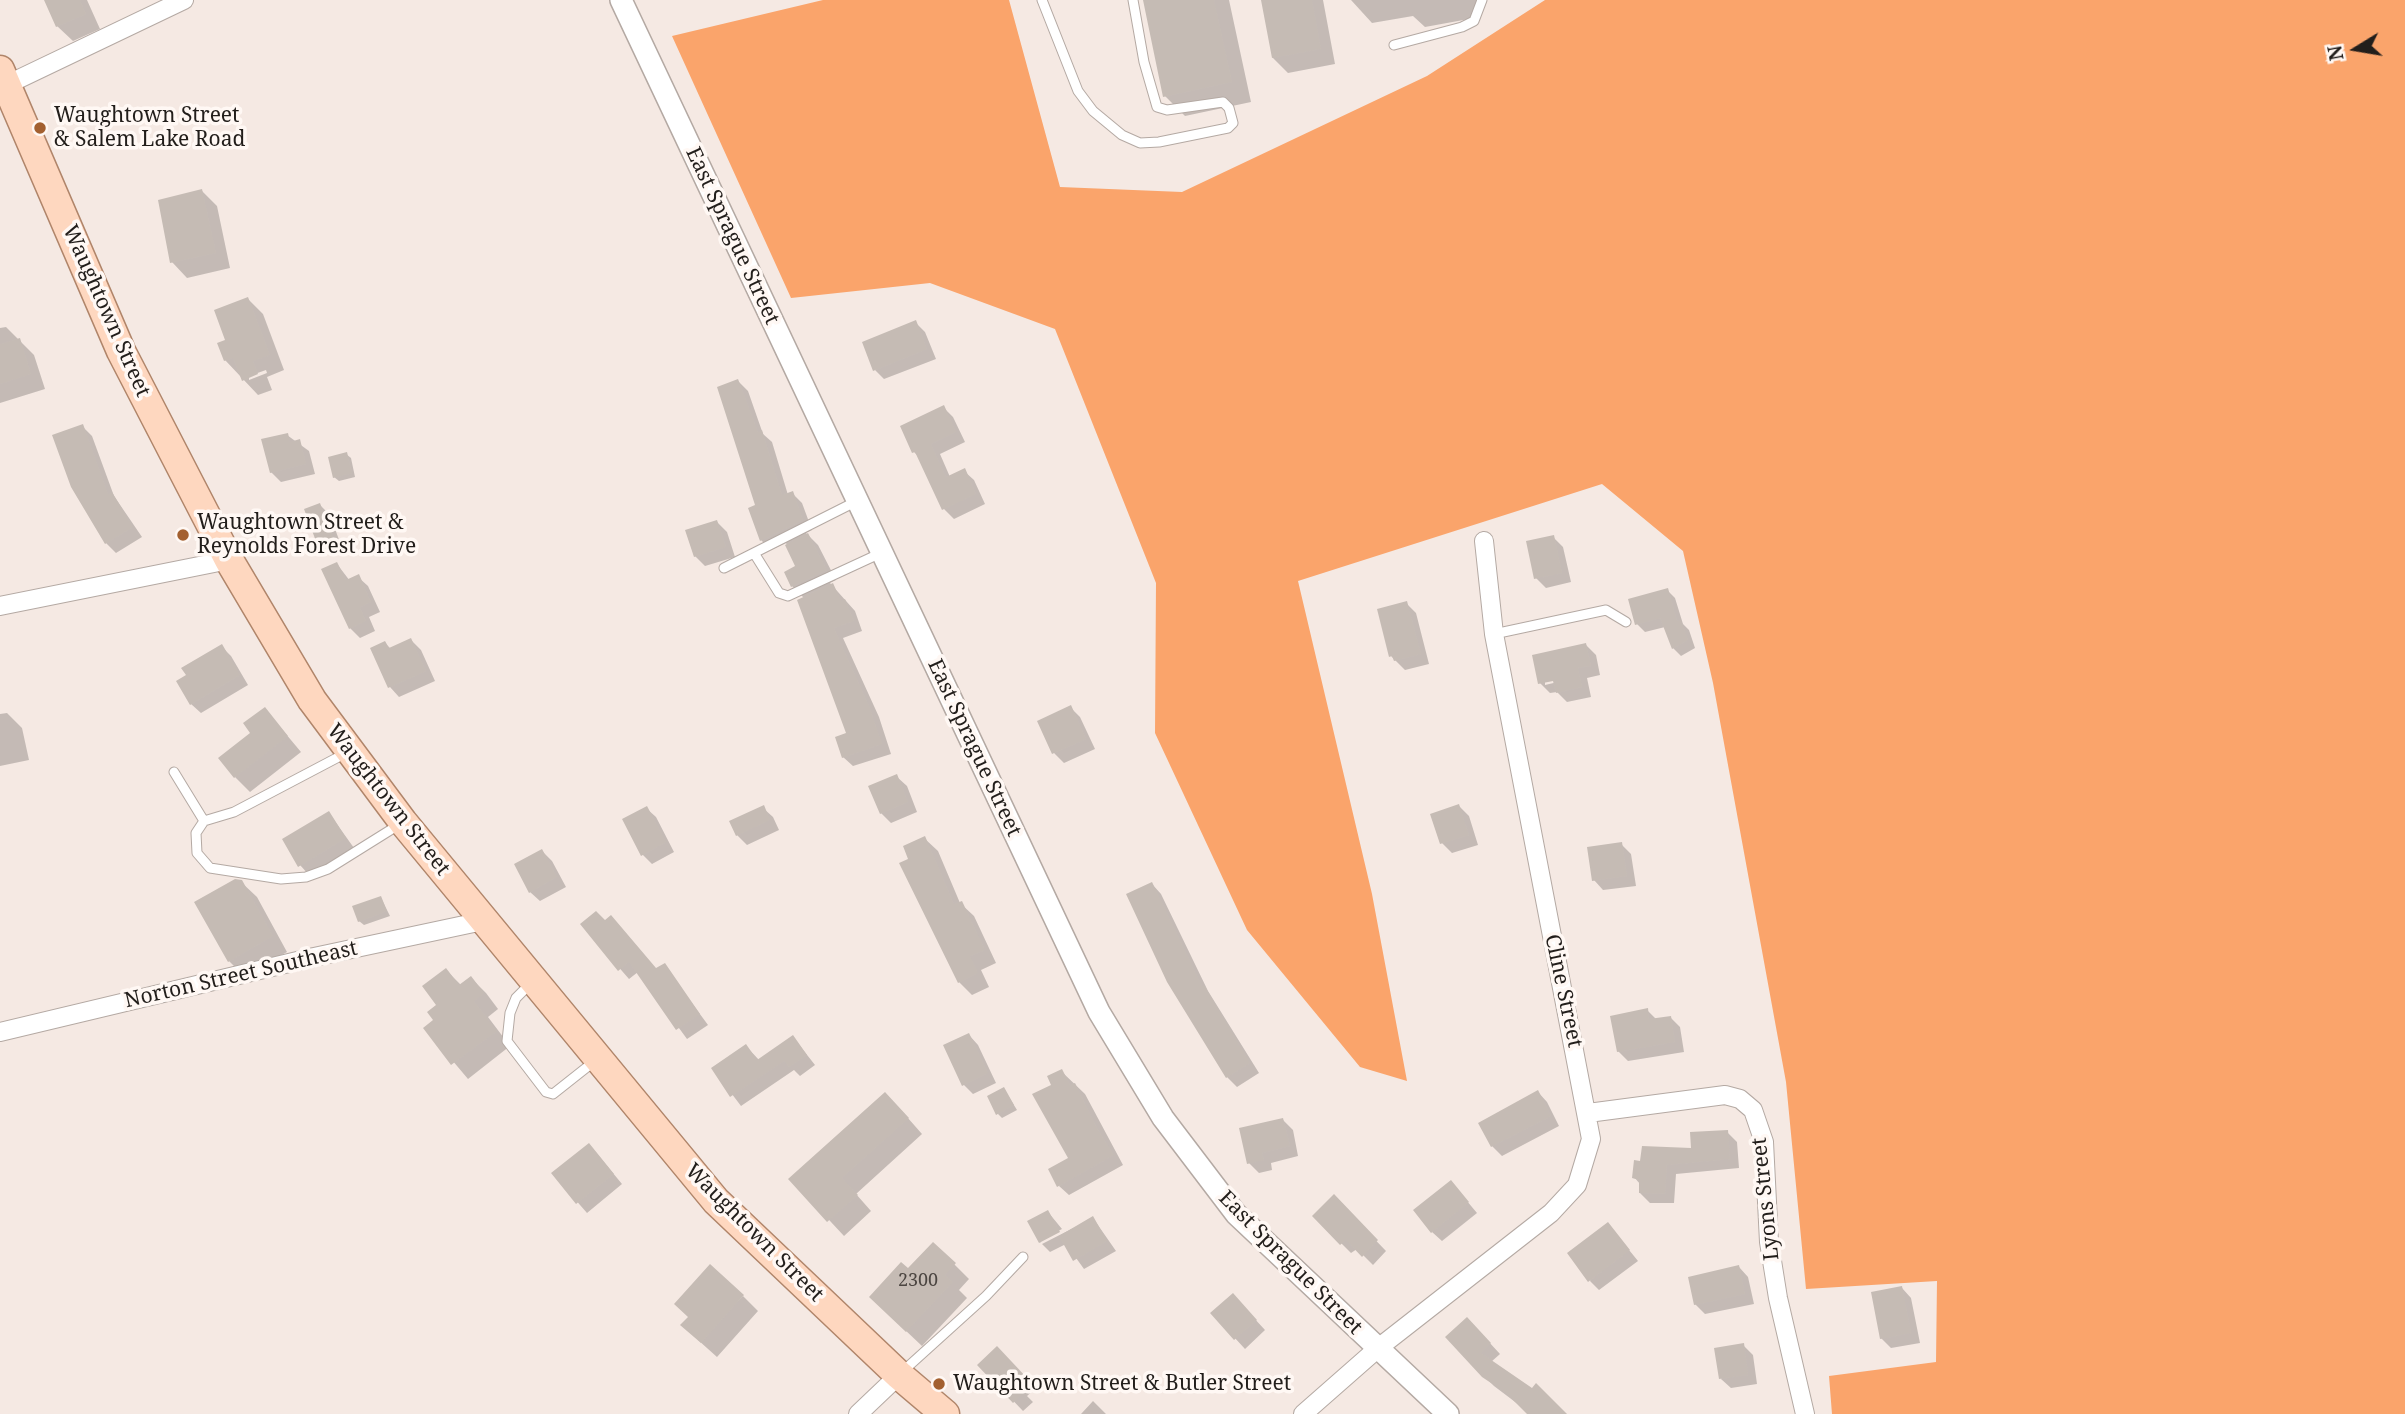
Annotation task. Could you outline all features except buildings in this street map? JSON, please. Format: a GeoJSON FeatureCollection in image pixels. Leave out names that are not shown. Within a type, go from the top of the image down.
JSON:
{"type":"FeatureCollection","features":[{"type":"Feature","properties":{"kind":"main road","name":"Waughtown Street"},"geometry":{"type":"LineString","coordinates":[[3,82],[121,351],[229,560],[312,700],[403,822],[716,1201],[898,1376],[944,1414]]}},
{"type":"Feature","properties":{"kind":"street"},"geometry":{"type":"LineString","coordinates":[[3,82],[184,0]]}},
{"type":"Feature","properties":{"kind":"street","name":"East Sprague Street"},"geometry":{"type":"LineString","coordinates":[[621,0],[1098,1012],[1163,1118],[1236,1214],[1448,1414]]}},
{"type":"Feature","properties":{"kind":"street","name":"Cline Street"},"geometry":{"type":"LineString","coordinates":[[1303,1414],[1377,1349],[1551,1213],[1577,1185],[1591,1139],[1494,634],[1484,541]]}},
{"type":"Feature","properties":{"kind":"street"},"geometry":{"type":"LineString","coordinates":[[0,606],[229,560]]}},
{"type":"Feature","properties":{"kind":"street","name":"Norton Street Southeast"},"geometry":{"type":"LineString","coordinates":[[0,1032],[314,957],[483,921]]}},
{"type":"Feature","properties":{"kind":"street","name":"Lyons Street"},"geometry":{"type":"LineString","coordinates":[[1588,1113],[1725,1095],[1740,1099],[1753,1110],[1764,1142],[1769,1242],[1778,1298],[1805,1414]]}},
{"type":"Feature","properties":{"kind":"street"},"geometry":{"type":"LineString","coordinates":[[858,1414],[898,1376]]}},
{"type":"Feature","properties":{"kind":"lane"},"geometry":{"type":"LineString","coordinates":[[1042,0],[1078,91],[1093,111],[1122,135],[1140,143],[1159,142],[1227,128],[1233,123],[1229,108],[1223,102],[1167,110],[1157,107],[1144,62],[1133,0]]}},
{"type":"Feature","properties":{"kind":"lane"},"geometry":{"type":"LineString","coordinates":[[1394,45],[1462,27],[1474,21],[1482,0]]}},
{"type":"Feature","properties":{"kind":"lane"},"geometry":{"type":"LineString","coordinates":[[724,568],[857,501]]}},
{"type":"Feature","properties":{"kind":"lane"},"geometry":{"type":"LineString","coordinates":[[754,553],[779,593],[788,596],[882,552]]}},
{"type":"Feature","properties":{"kind":"lane"},"geometry":{"type":"LineString","coordinates":[[1494,634],[1606,610],[1626,622]]}},
{"type":"Feature","properties":{"kind":"lane"},"geometry":{"type":"LineString","coordinates":[[350,751],[234,812],[205,821],[196,833],[197,853],[210,868],[281,879],[306,877],[328,869],[403,822]]}},
{"type":"Feature","properties":{"kind":"lane"},"geometry":{"type":"LineString","coordinates":[[174,772],[205,821]]}},
{"type":"Feature","properties":{"kind":"lane"},"geometry":{"type":"LineString","coordinates":[[533,981],[516,998],[510,1013],[508,1041],[546,1093],[553,1094],[597,1059]]}},
{"type":"Feature","properties":{"kind":"lane"},"geometry":{"type":"LineString","coordinates":[[898,1376],[986,1296],[1023,1257]]}},
{"type":"Feature","properties":{"kind":"shaded area"},"geometry":{"type":"Polygon","coordinates":[[[823,0],[1009,0],[1060,187],[1182,192],[1427,76],[1545,0],[2405,0],[2405,1414],[1832,1414],[1829,1376],[1936,1362],[1937,1281],[1806,1289],[1786,1082],[1713,683],[1683,551],[1602,484],[1298,581],[1372,894],[1407,1081],[1360,1067],[1247,930],[1155,733],[1156,583],[1055,329],[930,283],[791,298],[672,36],[823,0]]]}},
{"type":"Feature","properties":{"kind":"place","name":"Waughtown Street & Salem Lake Road"},"geometry":{"type":"Point","coordinates":[40,128]}},
{"type":"Feature","properties":{"kind":"place","name":"Waughtown Street & Reynolds Forest Drive"},"geometry":{"type":"Point","coordinates":[183,535]}},
{"type":"Feature","properties":{"kind":"place","name":"Waughtown Street & Butler Street"},"geometry":{"type":"Point","coordinates":[939,1384]}}]}
